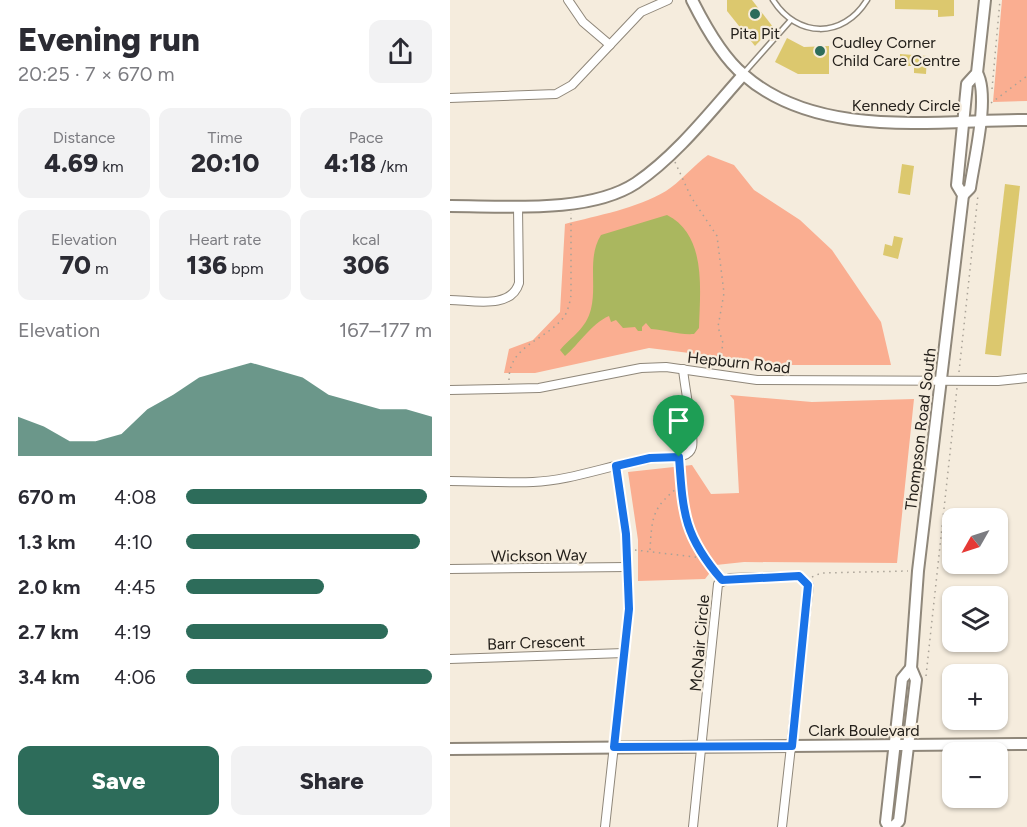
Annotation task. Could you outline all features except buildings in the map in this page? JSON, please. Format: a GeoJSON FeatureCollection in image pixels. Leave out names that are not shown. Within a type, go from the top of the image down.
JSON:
{"type":"FeatureCollection","features":[{"type":"Feature","properties":{"kind":"street"},"geometry":{"type":"LineString","coordinates":[[568,0],[583,22],[610,45]]}},
{"type":"Feature","properties":{"kind":"street"},"geometry":{"type":"LineString","coordinates":[[450,98],[556,94],[572,85],[641,12],[668,0]]}},
{"type":"Feature","properties":{"kind":"street","name":"Kennedy Circle"},"geometry":{"type":"LineString","coordinates":[[692,0],[705,26],[743,75],[783,100],[851,121],[1027,120]]}},
{"type":"Feature","properties":{"kind":"street","name":"Thompson Road South"},"geometry":{"type":"LineString","coordinates":[[893,827],[899,821],[916,680],[910,668],[918,571],[963,195],[957,185],[968,84],[977,73],[985,0]]}},
{"type":"Feature","properties":{"kind":"street","name":"Thompson Road South"},"geometry":{"type":"LineString","coordinates":[[963,195],[970,188],[979,120],[983,83],[977,73]]}},
{"type":"Feature","properties":{"kind":"street"},"geometry":{"type":"LineString","coordinates":[[450,206],[518,207],[571,202],[617,193],[635,183],[671,154],[743,75]]}},
{"type":"Feature","properties":{"kind":"street"},"geometry":{"type":"LineString","coordinates":[[450,300],[501,301],[514,294],[519,283],[518,207]]}},
{"type":"Feature","properties":{"kind":"street","name":"Hepburn Road"},"geometry":{"type":"LineString","coordinates":[[450,390],[510,390],[547,387],[641,368],[682,369],[757,380],[800,382],[1027,378]]}},
{"type":"Feature","properties":{"kind":"street"},"geometry":{"type":"LineString","coordinates":[[450,481],[535,482],[650,458],[679,457],[687,454],[693,446],[682,369]]}},
{"type":"Feature","properties":{"kind":"street"},"geometry":{"type":"LineString","coordinates":[[605,827],[629,609],[627,550],[616,466]]}},
{"type":"Feature","properties":{"kind":"street","name":"Wickson Way"},"geometry":{"type":"LineString","coordinates":[[450,569],[628,567]]}},
{"type":"Feature","properties":{"kind":"street","name":"McNair Circle"},"geometry":{"type":"LineString","coordinates":[[693,827],[703,746],[717,589],[722,580],[799,576],[806,580]]}},
{"type":"Feature","properties":{"kind":"street"},"geometry":{"type":"LineString","coordinates":[[782,827],[808,585],[806,580]]}},
{"type":"Feature","properties":{"kind":"street","name":"Barr Crescent"},"geometry":{"type":"LineString","coordinates":[[450,659],[624,653]]}},
{"type":"Feature","properties":{"kind":"street","name":"Thompson Road South"},"geometry":{"type":"LineString","coordinates":[[889,827],[886,822],[902,679],[910,668]]}},
{"type":"Feature","properties":{"kind":"street","name":"Clark Boulevard"},"geometry":{"type":"LineString","coordinates":[[450,749],[1027,744]]}},
{"type":"Feature","properties":{"kind":"lane"},"geometry":{"type":"LineString","coordinates":[[773,0],[790,21],[802,26],[831,29],[856,16],[867,0]]}},
{"type":"Feature","properties":{"kind":"lane"},"geometry":{"type":"LineString","coordinates":[[743,75],[790,21]]}},
{"type":"Feature","properties":{"kind":"path"},"geometry":{"type":"LineString","coordinates":[[992,89],[1000,0]]}},
{"type":"Feature","properties":{"kind":"path"},"geometry":{"type":"LineString","coordinates":[[991,100],[990,103],[997,100],[1027,76]]}},
{"type":"Feature","properties":{"kind":"path"},"geometry":{"type":"LineString","coordinates":[[671,154],[691,197],[717,236],[724,292],[718,327],[723,343],[721,355],[711,373]]}},
{"type":"Feature","properties":{"kind":"path"},"geometry":{"type":"LineString","coordinates":[[925,686],[978,196]]}},
{"type":"Feature","properties":{"kind":"path"},"geometry":{"type":"LineString","coordinates":[[510,390],[510,368],[513,360],[524,347],[564,317],[568,307],[571,294],[571,202]]}},
{"type":"Feature","properties":{"kind":"path"},"geometry":{"type":"LineString","coordinates":[[679,457],[683,510],[690,536],[705,561],[722,580]]}},
{"type":"Feature","properties":{"kind":"path"},"geometry":{"type":"LineString","coordinates":[[650,550],[651,523],[660,502],[681,485]]}},
{"type":"Feature","properties":{"kind":"path"},"geometry":{"type":"LineString","coordinates":[[627,550],[650,550],[695,556],[705,561]]}},
{"type":"Feature","properties":{"kind":"path"},"geometry":{"type":"LineString","coordinates":[[806,580],[821,573],[918,571]]}},
{"type":"Feature","properties":{"kind":"shaded area"},"geometry":{"type":"Polygon","coordinates":[[[1002,0],[1027,0],[1027,101],[993,102],[1002,0]]]}},
{"type":"Feature","properties":{"kind":"shaded area"},"geometry":{"type":"Polygon","coordinates":[[[708,155],[734,165],[754,190],[800,220],[832,250],[881,322],[891,365],[787,365],[649,348],[535,373],[504,373],[509,349],[533,340],[560,312],[565,224],[617,211],[654,197],[671,188],[708,155]]]}},
{"type":"Feature","properties":{"kind":"shaded area"},"geometry":{"type":"Polygon","coordinates":[[[667,215],[680,224],[695,250],[700,281],[699,328],[694,334],[683,334],[651,329],[646,323],[642,331],[638,331],[635,327],[623,328],[616,320],[611,322],[609,316],[591,329],[565,356],[560,350],[582,327],[589,316],[593,300],[594,252],[601,235],[667,215]]]}},
{"type":"Feature","properties":{"kind":"shaded area"},"geometry":{"type":"Polygon","coordinates":[[[730,395],[812,402],[914,399],[897,563],[744,562],[716,565],[705,579],[638,581],[638,540],[628,472],[692,465],[711,494],[739,493],[734,400],[730,395]]]}},
{"type":"Feature","properties":{"kind":"place","name":"Pita Pit"},"geometry":{"type":"Point","coordinates":[755,14]}},
{"type":"Feature","properties":{"kind":"place","name":"Cudley Corner Child Care Centre"},"geometry":{"type":"Point","coordinates":[820,51]}},
{"type":"Feature","properties":{"kind":"route"},"geometry":{"type":"LineString","coordinates":[[679,457],[683,510],[690,536],[705,561],[722,580],[799,576],[806,580],[808,585],[792,746],[614,747],[629,609],[626,534],[616,466],[650,458],[679,457]]}}]}
